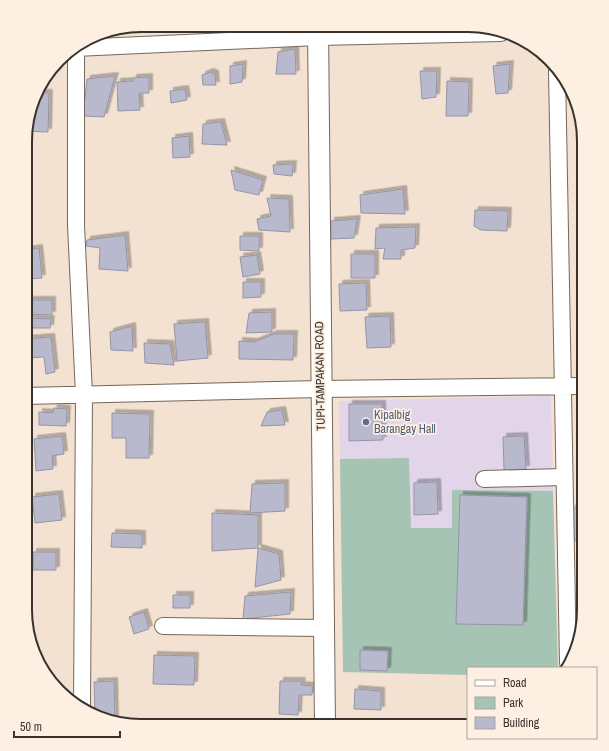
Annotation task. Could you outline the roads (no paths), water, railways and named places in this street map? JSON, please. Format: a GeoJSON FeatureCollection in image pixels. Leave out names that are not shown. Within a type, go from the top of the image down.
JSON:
{"type":"FeatureCollection","features":[{"type":"Feature","properties":{"kind":"main road","name":"TUPI-TAMPAKAN ROAD"},"geometry":{"type":"LineString","coordinates":[[318,32],[320,389],[325,719]]}},
{"type":"Feature","properties":{"kind":"street"},"geometry":{"type":"LineString","coordinates":[[87,46],[303,32]]}},
{"type":"Feature","properties":{"kind":"street"},"geometry":{"type":"LineString","coordinates":[[410,32],[478,33]]}},
{"type":"Feature","properties":{"kind":"street"},"geometry":{"type":"LineString","coordinates":[[76,54],[76,225],[84,395],[82,701]]}},
{"type":"Feature","properties":{"kind":"street"},"geometry":{"type":"LineString","coordinates":[[557,79],[568,653]]}},
{"type":"Feature","properties":{"kind":"street"},"geometry":{"type":"LineString","coordinates":[[32,396],[320,389],[577,386]]}},
{"type":"Feature","properties":{"kind":"street"},"geometry":{"type":"LineString","coordinates":[[484,479],[564,477]]}},
{"type":"Feature","properties":{"kind":"street"},"geometry":{"type":"LineString","coordinates":[[163,626],[324,628]]}},
{"type":"Feature","properties":{"kind":"place","name":"Kipalbig Barangay Hall"},"geometry":{"type":"Point","coordinates":[366,422]}}]}
